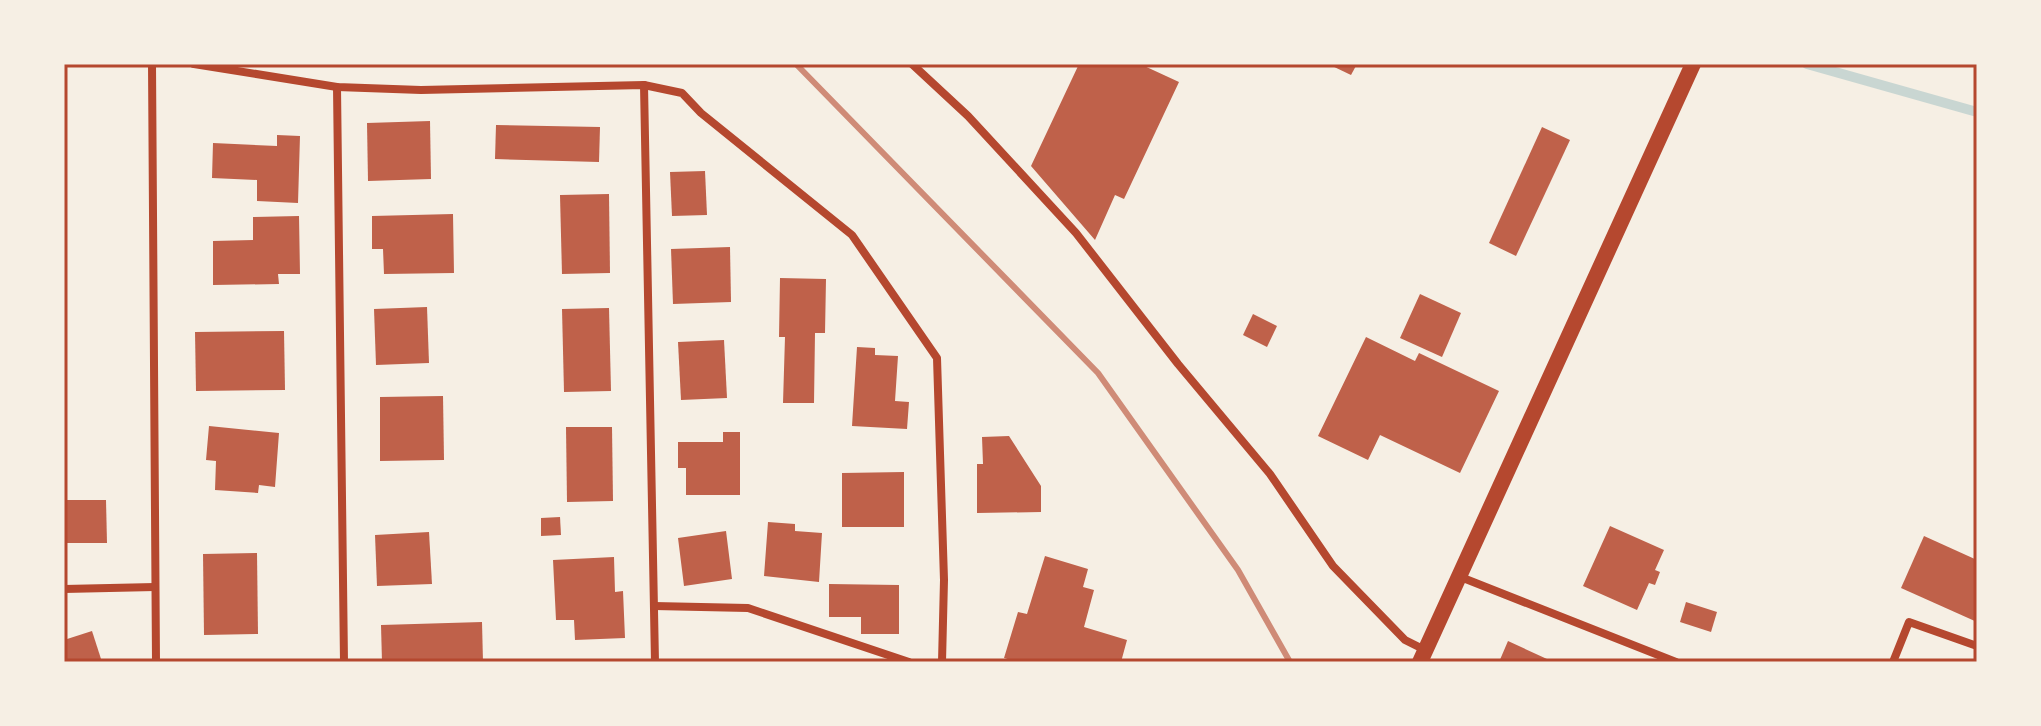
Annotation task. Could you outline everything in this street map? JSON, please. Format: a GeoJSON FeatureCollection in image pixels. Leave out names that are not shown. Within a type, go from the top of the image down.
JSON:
{"type":"FeatureCollection","features":[{"type":"Feature","properties":{"kind":"main road"},"geometry":{"type":"LineString","coordinates":[[1422,656],[1693,64]]}},
{"type":"Feature","properties":{"kind":"street"},"geometry":{"type":"LineString","coordinates":[[152,64],[156,662]]}},
{"type":"Feature","properties":{"kind":"street"},"geometry":{"type":"LineString","coordinates":[[194,64],[337,87],[421,90],[644,85],[682,93],[701,113],[852,235],[937,358],[944,580],[942,662]]}},
{"type":"Feature","properties":{"kind":"street"},"geometry":{"type":"LineString","coordinates":[[912,64],[968,116],[1076,233],[1178,364],[1270,474],[1333,566],[1422,656]]}},
{"type":"Feature","properties":{"kind":"street"},"geometry":{"type":"LineString","coordinates":[[644,85],[655,662]]}},
{"type":"Feature","properties":{"kind":"street"},"geometry":{"type":"LineString","coordinates":[[337,87],[344,662]]}},
{"type":"Feature","properties":{"kind":"street"},"geometry":{"type":"LineString","coordinates":[[1458,576],[1676,662]]}},
{"type":"Feature","properties":{"kind":"street"},"geometry":{"type":"LineString","coordinates":[[64,589],[155,587]]}},
{"type":"Feature","properties":{"kind":"street"},"geometry":{"type":"LineString","coordinates":[[654,606],[748,608],[909,662]]}},
{"type":"Feature","properties":{"kind":"street"},"geometry":{"type":"LineString","coordinates":[[1893,662],[1909,622],[1977,646]]}},
{"type":"Feature","properties":{"kind":"building"},"geometry":{"type":"Polygon","coordinates":[[[1079,64],[1140,64],[1179,82],[1124,199],[1115,195],[1095,240],[1031,166],[1079,64]]]}},
{"type":"Feature","properties":{"kind":"building"},"geometry":{"type":"Polygon","coordinates":[[[1328,64],[1357,64],[1351,75],[1328,64]]]}},
{"type":"Feature","properties":{"kind":"building"},"geometry":{"type":"Polygon","coordinates":[[[430,121],[431,179],[368,181],[367,123],[430,121]]]}},
{"type":"Feature","properties":{"kind":"building"},"geometry":{"type":"Polygon","coordinates":[[[496,125],[600,127],[599,162],[495,159],[496,125]]]}},
{"type":"Feature","properties":{"kind":"building"},"geometry":{"type":"Polygon","coordinates":[[[1542,127],[1570,140],[1516,256],[1489,243],[1542,127]]]}},
{"type":"Feature","properties":{"kind":"building"},"geometry":{"type":"Polygon","coordinates":[[[277,135],[300,136],[298,203],[257,201],[257,180],[212,178],[213,143],[277,146],[277,135]]]}},
{"type":"Feature","properties":{"kind":"building"},"geometry":{"type":"Polygon","coordinates":[[[705,171],[707,215],[672,216],[670,172],[705,171]]]}},
{"type":"Feature","properties":{"kind":"building"},"geometry":{"type":"Polygon","coordinates":[[[609,194],[610,273],[562,274],[560,195],[609,194]]]}},
{"type":"Feature","properties":{"kind":"building"},"geometry":{"type":"Polygon","coordinates":[[[453,214],[454,273],[384,274],[383,249],[372,249],[372,216],[453,214]]]}},
{"type":"Feature","properties":{"kind":"building"},"geometry":{"type":"Polygon","coordinates":[[[299,216],[300,274],[278,274],[279,284],[213,285],[213,241],[253,240],[253,217],[299,216]]]}},
{"type":"Feature","properties":{"kind":"building"},"geometry":{"type":"Polygon","coordinates":[[[730,247],[731,302],[673,304],[671,249],[730,247]]]}},
{"type":"Feature","properties":{"kind":"building"},"geometry":{"type":"Polygon","coordinates":[[[780,278],[826,279],[825,333],[815,333],[814,403],[783,403],[785,337],[779,337],[780,278]]]}},
{"type":"Feature","properties":{"kind":"building"},"geometry":{"type":"Polygon","coordinates":[[[1420,294],[1461,313],[1442,357],[1400,338],[1420,294]]]}},
{"type":"Feature","properties":{"kind":"building"},"geometry":{"type":"Polygon","coordinates":[[[427,307],[429,363],[376,365],[374,309],[427,307]]]}},
{"type":"Feature","properties":{"kind":"building"},"geometry":{"type":"Polygon","coordinates":[[[609,308],[611,391],[564,392],[562,309],[609,308]]]}},
{"type":"Feature","properties":{"kind":"building"},"geometry":{"type":"Polygon","coordinates":[[[1253,314],[1277,326],[1267,347],[1243,335],[1253,314]]]}},
{"type":"Feature","properties":{"kind":"building"},"geometry":{"type":"Polygon","coordinates":[[[284,331],[285,390],[196,391],[195,332],[284,331]]]}},
{"type":"Feature","properties":{"kind":"building"},"geometry":{"type":"Polygon","coordinates":[[[1366,337],[1415,361],[1419,353],[1499,391],[1460,473],[1380,435],[1368,460],[1318,436],[1366,337]]]}},
{"type":"Feature","properties":{"kind":"building"},"geometry":{"type":"Polygon","coordinates":[[[724,340],[727,398],[681,400],[678,342],[724,340]]]}},
{"type":"Feature","properties":{"kind":"building"},"geometry":{"type":"Polygon","coordinates":[[[857,347],[875,348],[875,355],[898,356],[895,401],[909,402],[907,429],[852,426],[857,347]]]}},
{"type":"Feature","properties":{"kind":"building"},"geometry":{"type":"Polygon","coordinates":[[[443,396],[444,460],[380,461],[380,397],[443,396]]]}},
{"type":"Feature","properties":{"kind":"building"},"geometry":{"type":"Polygon","coordinates":[[[209,426],[279,433],[275,487],[259,485],[258,493],[215,490],[216,461],[206,460],[209,426]]]}},
{"type":"Feature","properties":{"kind":"building"},"geometry":{"type":"Polygon","coordinates":[[[566,427],[612,427],[613,501],[567,502],[566,427]]]}},
{"type":"Feature","properties":{"kind":"building"},"geometry":{"type":"Polygon","coordinates":[[[723,432],[740,432],[740,495],[686,495],[686,468],[678,468],[678,442],[723,442],[723,432]]]}},
{"type":"Feature","properties":{"kind":"building"},"geometry":{"type":"Polygon","coordinates":[[[1009,436],[1041,486],[1041,512],[977,513],[977,464],[983,464],[982,437],[1009,436]]]}},
{"type":"Feature","properties":{"kind":"building"},"geometry":{"type":"Polygon","coordinates":[[[904,472],[904,527],[842,527],[842,473],[904,472]]]}},
{"type":"Feature","properties":{"kind":"building"},"geometry":{"type":"Polygon","coordinates":[[[64,500],[106,500],[107,543],[64,543],[64,500]]]}},
{"type":"Feature","properties":{"kind":"building"},"geometry":{"type":"Polygon","coordinates":[[[560,517],[561,535],[541,536],[541,518],[560,517]]]}},
{"type":"Feature","properties":{"kind":"building"},"geometry":{"type":"Polygon","coordinates":[[[768,522],[795,524],[795,531],[822,533],[819,582],[764,576],[768,522]]]}},
{"type":"Feature","properties":{"kind":"building"},"geometry":{"type":"Polygon","coordinates":[[[1610,526],[1664,550],[1655,570],[1660,572],[1655,585],[1649,583],[1637,610],[1583,586],[1610,526]]]}},
{"type":"Feature","properties":{"kind":"building"},"geometry":{"type":"Polygon","coordinates":[[[726,531],[732,579],[684,586],[678,538],[726,531]]]}},
{"type":"Feature","properties":{"kind":"building"},"geometry":{"type":"Polygon","coordinates":[[[429,532],[432,584],[377,586],[375,535],[429,532]]]}},
{"type":"Feature","properties":{"kind":"building"},"geometry":{"type":"Polygon","coordinates":[[[1924,536],[1977,560],[1977,622],[1901,588],[1924,536]]]}},
{"type":"Feature","properties":{"kind":"building"},"geometry":{"type":"Polygon","coordinates":[[[257,553],[258,634],[204,635],[203,554],[257,553]]]}},
{"type":"Feature","properties":{"kind":"building"},"geometry":{"type":"Polygon","coordinates":[[[1045,556],[1088,569],[1083,587],[1094,590],[1084,627],[1127,640],[1121,662],[1018,662],[1004,658],[1018,612],[1027,614],[1045,556]]]}},
{"type":"Feature","properties":{"kind":"building"},"geometry":{"type":"Polygon","coordinates":[[[614,557],[615,592],[623,591],[625,638],[575,640],[574,620],[556,620],[553,560],[614,557]]]}},
{"type":"Feature","properties":{"kind":"building"},"geometry":{"type":"Polygon","coordinates":[[[829,584],[899,585],[899,634],[861,634],[861,617],[829,617],[829,584]]]}},
{"type":"Feature","properties":{"kind":"building"},"geometry":{"type":"Polygon","coordinates":[[[1686,602],[1717,612],[1711,632],[1680,622],[1686,602]]]}},
{"type":"Feature","properties":{"kind":"building"},"geometry":{"type":"Polygon","coordinates":[[[482,622],[483,662],[382,662],[381,625],[482,622]]]}},
{"type":"Feature","properties":{"kind":"building"},"geometry":{"type":"Polygon","coordinates":[[[92,631],[102,662],[64,662],[64,640],[92,631]]]}},
{"type":"Feature","properties":{"kind":"building"},"geometry":{"type":"Polygon","coordinates":[[[1508,641],[1547,659],[1555,662],[1499,662],[1508,641]]]}},
{"type":"Feature","properties":{"kind":"waterway"},"geometry":{"type":"LineString","coordinates":[[1807,64],[1977,112]]}},
{"type":"Feature","properties":{"kind":"railway"},"geometry":{"type":"LineString","coordinates":[[796,64],[1098,373],[1238,570],[1290,662]]}}]}
